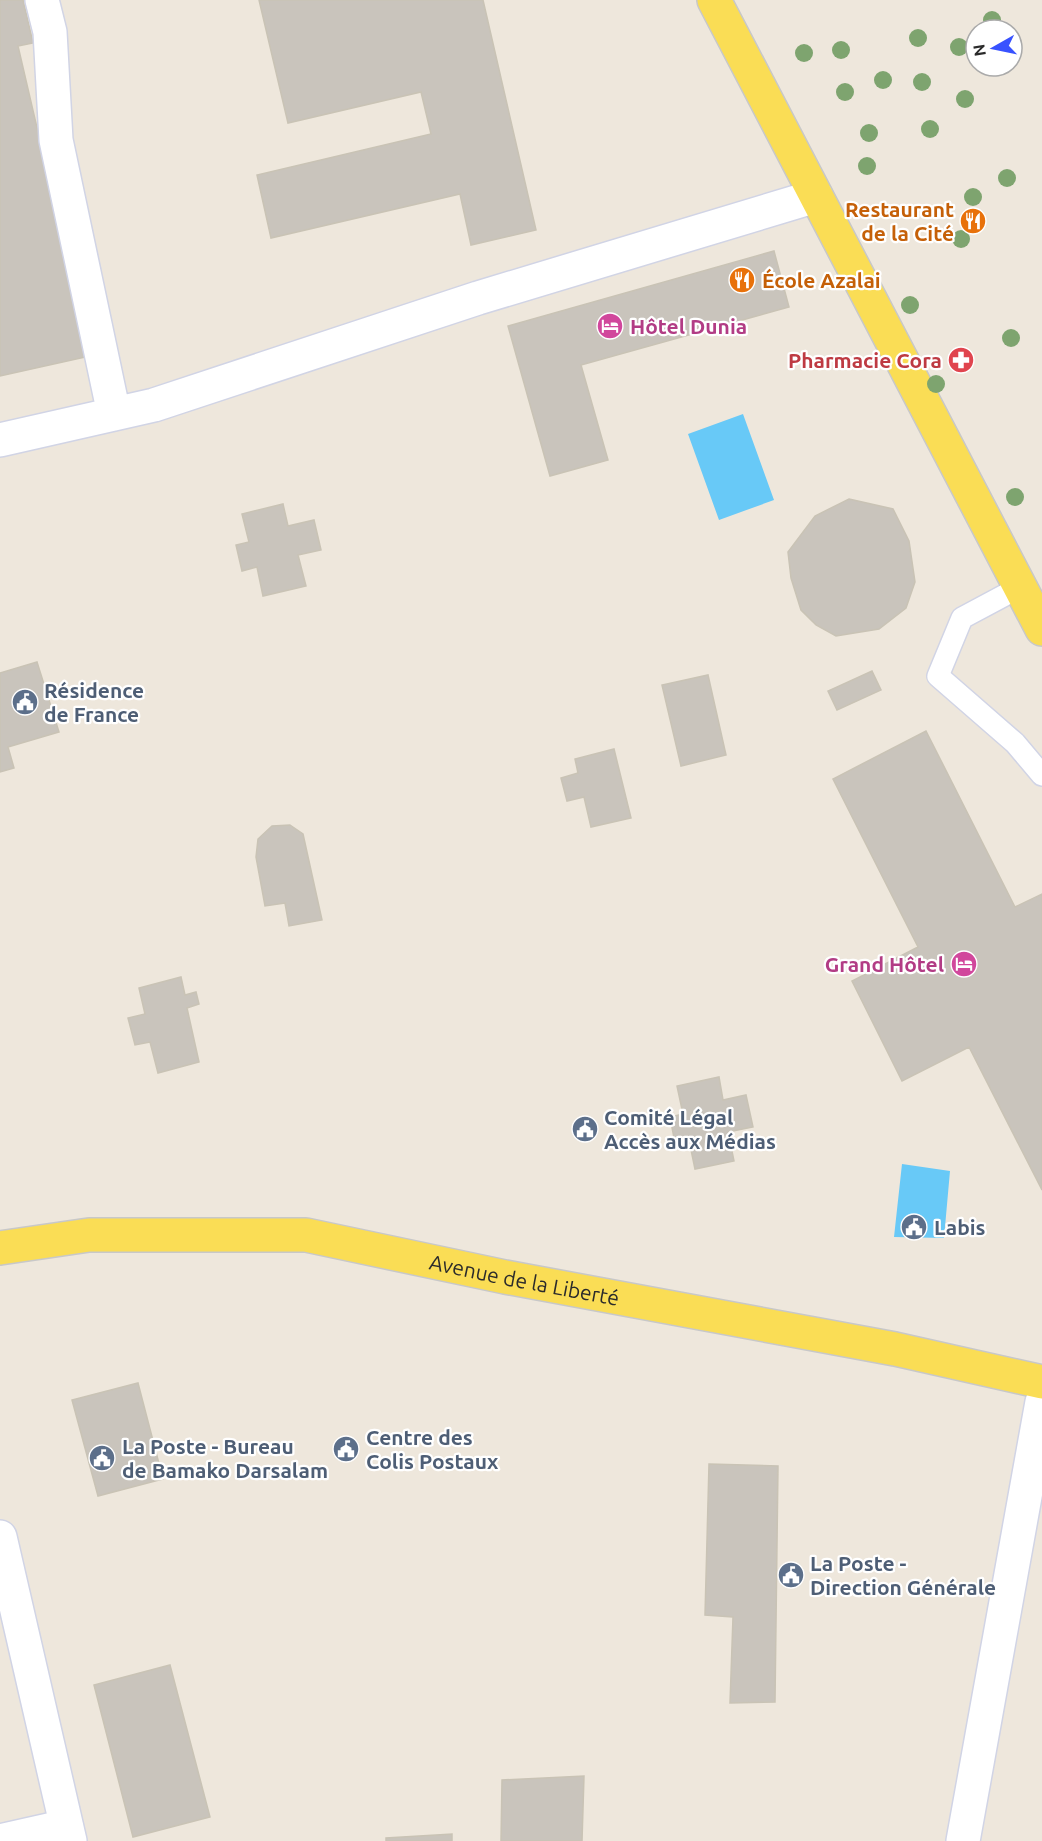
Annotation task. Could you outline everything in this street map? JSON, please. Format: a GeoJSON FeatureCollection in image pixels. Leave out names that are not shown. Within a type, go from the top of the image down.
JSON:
{"type":"FeatureCollection","features":[{"type":"Feature","properties":{"kind":"main road"},"geometry":{"type":"LineString","coordinates":[[714,0],[1042,629]]}},
{"type":"Feature","properties":{"kind":"main road","name":"Avenue de la Liberté"},"geometry":{"type":"LineString","coordinates":[[0,1248],[89,1235],[306,1235],[505,1277],[894,1349],[1042,1382]]}},
{"type":"Feature","properties":{"kind":"street"},"geometry":{"type":"LineString","coordinates":[[42,0],[50,32],[56,140],[114,414]]}},
{"type":"Feature","properties":{"kind":"street"},"geometry":{"type":"LineString","coordinates":[[0,440],[154,405],[478,298],[816,196]]}},
{"type":"Feature","properties":{"kind":"street"},"geometry":{"type":"LineString","coordinates":[[963,1841],[1042,1402]]}},
{"type":"Feature","properties":{"kind":"street"},"geometry":{"type":"LineString","coordinates":[[0,1537],[68,1833],[0,1841]]}},
{"type":"Feature","properties":{"kind":"lane"},"geometry":{"type":"LineString","coordinates":[[1020,587],[962,618],[938,676],[1015,743],[1042,775]]}},
{"type":"Feature","properties":{"kind":"water"},"geometry":{"type":"Polygon","coordinates":[[[743,414],[774,500],[719,520],[688,434],[743,414]]]}},
{"type":"Feature","properties":{"kind":"water"},"geometry":{"type":"Polygon","coordinates":[[[902,1164],[950,1171],[944,1238],[894,1237],[902,1164]]]}},
{"type":"Feature","properties":{"kind":"building"},"geometry":{"type":"Polygon","coordinates":[[[0,0],[23,0],[33,43],[18,46],[90,356],[0,376],[0,0]]]}},
{"type":"Feature","properties":{"kind":"building"},"geometry":{"type":"Polygon","coordinates":[[[259,0],[483,0],[536,230],[471,245],[460,194],[271,238],[257,175],[431,134],[421,92],[288,123],[259,0]]]}},
{"type":"Feature","properties":{"kind":"building"},"geometry":{"type":"Polygon","coordinates":[[[774,251],[789,307],[581,365],[608,460],[550,476],[508,326],[774,251]]]}},
{"type":"Feature","properties":{"kind":"building"},"geometry":{"type":"Polygon","coordinates":[[[849,499],[893,509],[909,541],[915,582],[906,608],[879,629],[836,636],[816,625],[801,610],[791,578],[788,552],[815,516],[849,499]]]}},
{"type":"Feature","properties":{"kind":"building"},"geometry":{"type":"Polygon","coordinates":[[[283,504],[288,526],[314,520],[321,550],[298,555],[306,586],[263,596],[257,567],[242,571],[236,545],[249,542],[242,514],[283,504]]]}},
{"type":"Feature","properties":{"kind":"building","name":"Résidence de France"},"geometry":{"type":"Polygon","coordinates":[[[37,662],[59,732],[8,747],[14,768],[0,772],[0,673],[37,662]]]}},
{"type":"Feature","properties":{"kind":"building"},"geometry":{"type":"Polygon","coordinates":[[[872,671],[881,690],[837,710],[828,691],[872,671]]]}},
{"type":"Feature","properties":{"kind":"building"},"geometry":{"type":"Polygon","coordinates":[[[708,675],[726,755],[681,766],[662,685],[708,675]]]}},
{"type":"Feature","properties":{"kind":"building","name":"Grand Hôtel"},"geometry":{"type":"Polygon","coordinates":[[[926,731],[1015,907],[1042,894],[1042,1190],[969,1047],[902,1081],[852,981],[918,947],[833,779],[926,731]]]}},
{"type":"Feature","properties":{"kind":"building"},"geometry":{"type":"Polygon","coordinates":[[[614,749],[631,818],[591,827],[584,797],[567,801],[561,778],[578,773],[575,759],[614,749]]]}},
{"type":"Feature","properties":{"kind":"building"},"geometry":{"type":"Polygon","coordinates":[[[290,825],[303,834],[322,920],[289,926],[285,903],[265,906],[256,857],[258,839],[272,826],[290,825]]]}},
{"type":"Feature","properties":{"kind":"building"},"geometry":{"type":"Polygon","coordinates":[[[181,977],[185,995],[196,992],[199,1004],[187,1008],[199,1062],[158,1073],[150,1042],[135,1045],[128,1018],[145,1014],[139,988],[181,977]]]}},
{"type":"Feature","properties":{"kind":"building"},"geometry":{"type":"Polygon","coordinates":[[[719,1077],[723,1100],[746,1095],[753,1127],[728,1132],[734,1161],[695,1169],[689,1140],[675,1143],[670,1117],[683,1114],[677,1086],[719,1077]]]}},
{"type":"Feature","properties":{"kind":"building"},"geometry":{"type":"Polygon","coordinates":[[[138,1383],[163,1479],[98,1496],[72,1400],[138,1383]]]}},
{"type":"Feature","properties":{"kind":"building"},"geometry":{"type":"Polygon","coordinates":[[[709,1464],[778,1466],[775,1702],[730,1703],[733,1617],[705,1615],[709,1464]]]}},
{"type":"Feature","properties":{"kind":"building"},"geometry":{"type":"Polygon","coordinates":[[[170,1665],[210,1817],[133,1837],[94,1685],[170,1665]]]}},
{"type":"Feature","properties":{"kind":"building"},"geometry":{"type":"Polygon","coordinates":[[[584,1776],[582,1841],[501,1841],[502,1780],[584,1776]]]}},
{"type":"Feature","properties":{"kind":"building"},"geometry":{"type":"Polygon","coordinates":[[[452,1834],[452,1841],[386,1841],[386,1838],[452,1834]]]}},
{"type":"Feature","properties":{"kind":"place","name":"Restaurant de la Cité"},"geometry":{"type":"Point","coordinates":[973,221]}},
{"type":"Feature","properties":{"kind":"place","name":"École Azalai"},"geometry":{"type":"Point","coordinates":[742,280]}},
{"type":"Feature","properties":{"kind":"place","name":"Hôtel Dunia"},"geometry":{"type":"Point","coordinates":[610,326]}},
{"type":"Feature","properties":{"kind":"place","name":"Pharmacie Cora"},"geometry":{"type":"Point","coordinates":[961,360]}},
{"type":"Feature","properties":{"kind":"place","name":"Résidence de France"},"geometry":{"type":"Point","coordinates":[25,702]}},
{"type":"Feature","properties":{"kind":"place","name":"Grand Hôtel"},"geometry":{"type":"Point","coordinates":[964,964]}},
{"type":"Feature","properties":{"kind":"place","name":"Comité Légal Accès aux Médias"},"geometry":{"type":"Point","coordinates":[585,1129]}},
{"type":"Feature","properties":{"kind":"place","name":"Labis"},"geometry":{"type":"Point","coordinates":[914,1227]}},
{"type":"Feature","properties":{"kind":"place","name":"Centre des Colis Postaux"},"geometry":{"type":"Point","coordinates":[346,1449]}},
{"type":"Feature","properties":{"kind":"place","name":"La Poste - Bureau de Bamako Darsalam"},"geometry":{"type":"Point","coordinates":[102,1458]}},
{"type":"Feature","properties":{"kind":"place","name":"La Poste - Direction Générale"},"geometry":{"type":"Point","coordinates":[791,1575]}}]}
